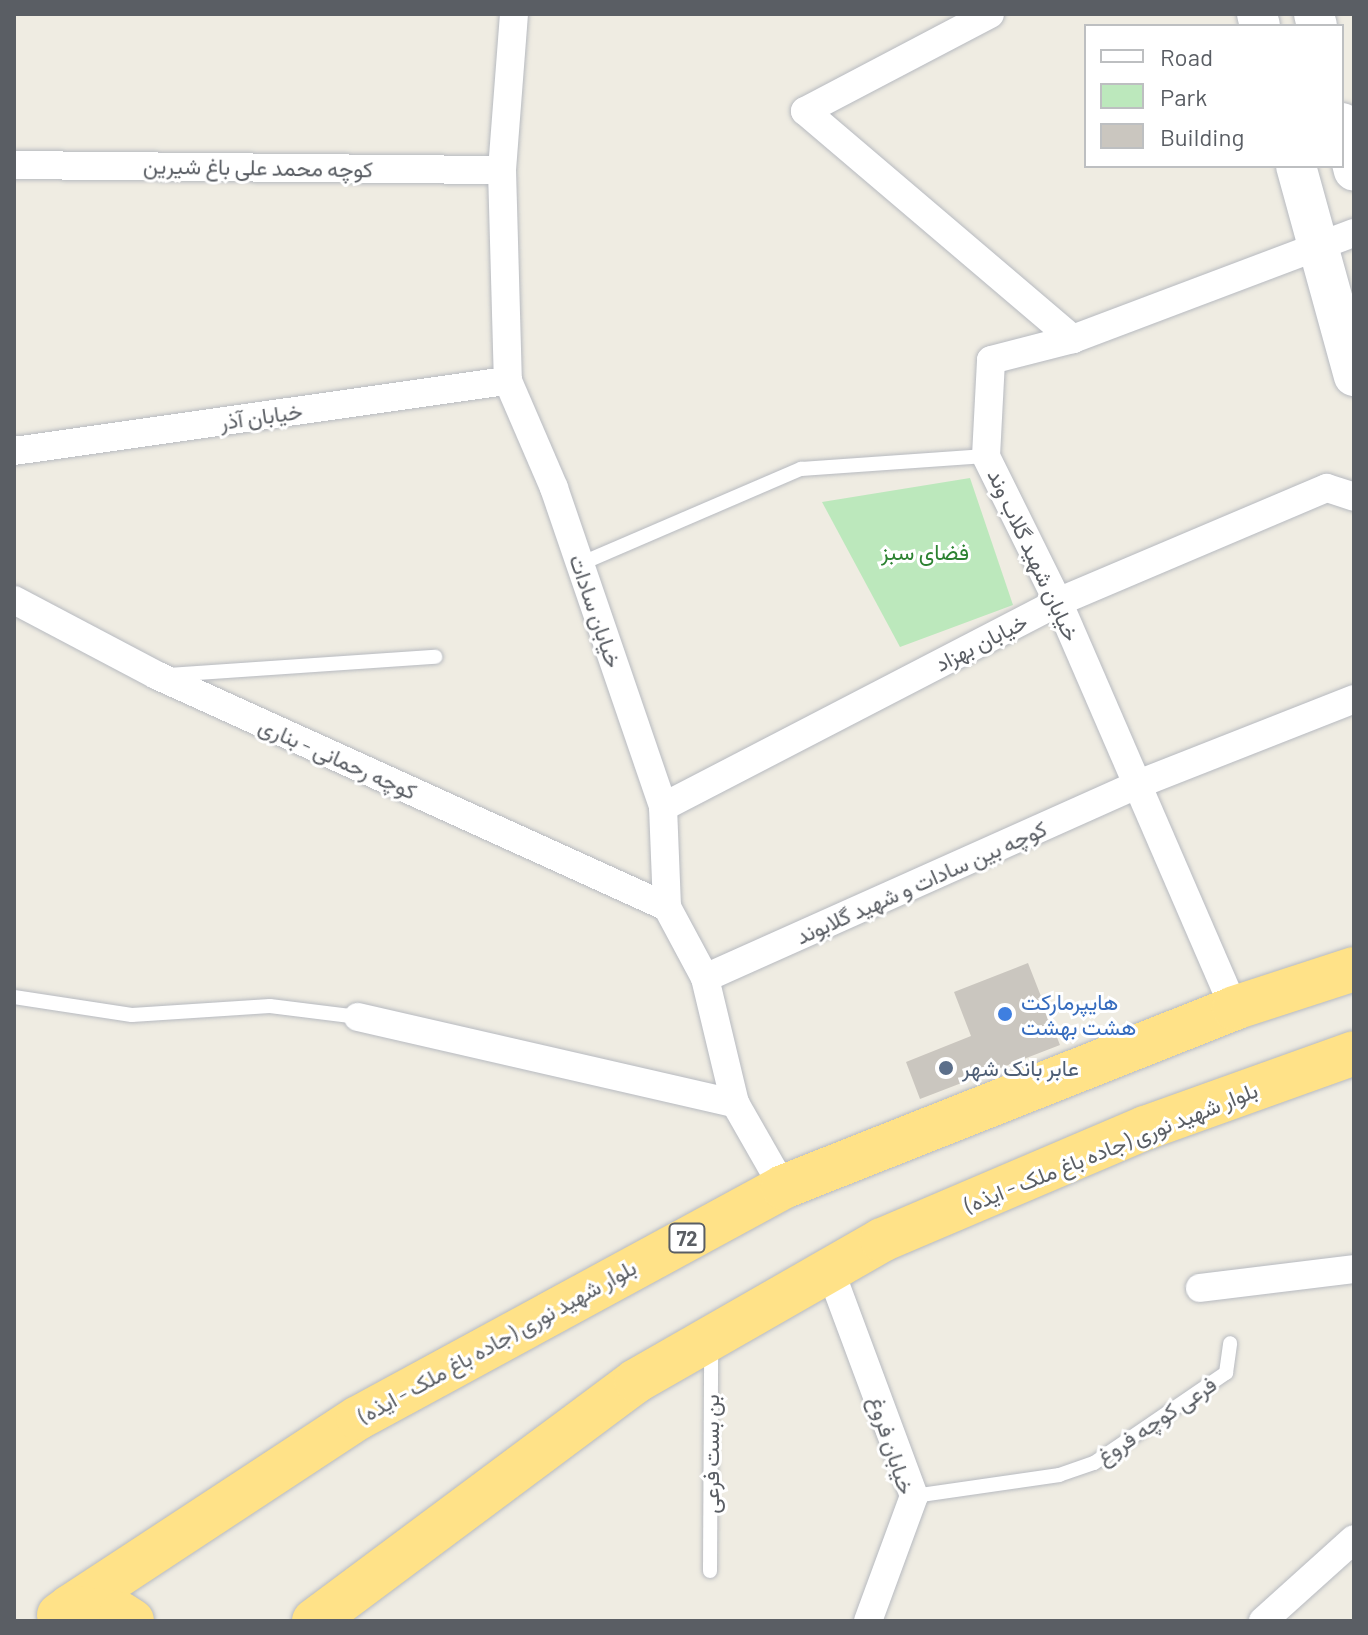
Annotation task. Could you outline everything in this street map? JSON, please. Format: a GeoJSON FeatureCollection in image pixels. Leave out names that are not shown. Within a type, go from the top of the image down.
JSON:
{"type":"FeatureCollection","features":[{"type":"Feature","properties":{"kind":"highway","name":"بلوار شهید نوری (جاده باغ ملک - ایذه)"},"geometry":{"type":"LineString","coordinates":[[60,1614],[358,1418],[783,1187],[1234,1008],[1354,969]]}},
{"type":"Feature","properties":{"kind":"highway","name":"بلوار شهید نوری (جاده باغ ملک - ایذه)"},"geometry":{"type":"LineString","coordinates":[[314,1621],[636,1381],[882,1240],[1145,1128],[1354,1053]]}},
{"type":"Feature","properties":{"kind":"highway"},"geometry":{"type":"LineString","coordinates":[[60,1614],[121,1614],[132,1621]]}},
{"type":"Feature","properties":{"kind":"street","name":"خیابان سادات"},"geometry":{"type":"LineString","coordinates":[[514,14],[502,170],[508,381],[580,564],[663,807],[667,907],[705,978],[735,1103],[783,1187]]}},
{"type":"Feature","properties":{"kind":"street"},"geometry":{"type":"LineString","coordinates":[[990,14],[805,111],[1073,339]]}},
{"type":"Feature","properties":{"kind":"street"},"geometry":{"type":"LineString","coordinates":[[1344,131],[1354,171]]}},
{"type":"Feature","properties":{"kind":"street","name":"کوچه محمد علی باغ شیرین"},"geometry":{"type":"LineString","coordinates":[[14,165],[502,170]]}},
{"type":"Feature","properties":{"kind":"street"},"geometry":{"type":"LineString","coordinates":[[1297,168],[1354,376]]}},
{"type":"Feature","properties":{"kind":"street","name":"خیابان شهید گلاب وند"},"geometry":{"type":"LineString","coordinates":[[1234,1008],[1058,602],[986,456],[991,360],[1073,339],[1316,244],[1354,233]]}},
{"type":"Feature","properties":{"kind":"street","name":"خیابان آذر"},"geometry":{"type":"LineString","coordinates":[[14,451],[508,381]]}},
{"type":"Feature","properties":{"kind":"street","name":"خیابان بهزاد"},"geometry":{"type":"LineString","coordinates":[[663,807],[1058,602],[1327,488],[1354,497]]}},
{"type":"Feature","properties":{"kind":"street","name":"کوچه رحمانی - بناری"},"geometry":{"type":"LineString","coordinates":[[14,600],[156,675],[667,907]]}},
{"type":"Feature","properties":{"kind":"street","name":"کوچه بین سادات و شهید گلابوند"},"geometry":{"type":"LineString","coordinates":[[705,978],[1136,785],[1354,699]]}},
{"type":"Feature","properties":{"kind":"street"},"geometry":{"type":"LineString","coordinates":[[358,1017],[735,1103]]}},
{"type":"Feature","properties":{"kind":"street"},"geometry":{"type":"LineString","coordinates":[[1200,1288],[1354,1269]]}},
{"type":"Feature","properties":{"kind":"street","name":"خیابان فروغ"},"geometry":{"type":"LineString","coordinates":[[830,1270],[914,1496],[868,1621]]}},
{"type":"Feature","properties":{"kind":"street"},"geometry":{"type":"LineString","coordinates":[[1263,1621],[1354,1539]]}},
{"type":"Feature","properties":{"kind":"lane"},"geometry":{"type":"LineString","coordinates":[[580,564],[801,469],[986,456]]}},
{"type":"Feature","properties":{"kind":"lane"},"geometry":{"type":"LineString","coordinates":[[156,675],[435,657]]}},
{"type":"Feature","properties":{"kind":"lane"},"geometry":{"type":"LineString","coordinates":[[14,997],[132,1015],[270,1006],[358,1017]]}},
{"type":"Feature","properties":{"kind":"lane","name":"بن بست فرعی"},"geometry":{"type":"LineString","coordinates":[[710,1571],[711,1337]]}},
{"type":"Feature","properties":{"kind":"lane","name":"فرعی کوچه فروغ"},"geometry":{"type":"LineString","coordinates":[[914,1496],[1059,1475],[1094,1463],[1226,1373],[1230,1343]]}},
{"type":"Feature","properties":{"kind":"green space","name":"فضای سبز"},"geometry":{"type":"Polygon","coordinates":[[[970,478],[1013,605],[900,647],[822,502],[970,478]]]}},
{"type":"Feature","properties":{"kind":"building","name":"هایپرمارکت هشت بهشت"},"geometry":{"type":"Polygon","coordinates":[[[1028,963],[1060,1045],[920,1099],[906,1062],[971,1036],[954,992],[1028,963]]]}},
{"type":"Feature","properties":{"kind":"place","name":"هایپرمارکت هشت بهشت"},"geometry":{"type":"Point","coordinates":[1005,1014]}},
{"type":"Feature","properties":{"kind":"place","name":"عابر بانک شهر"},"geometry":{"type":"Point","coordinates":[946,1068]}}]}
